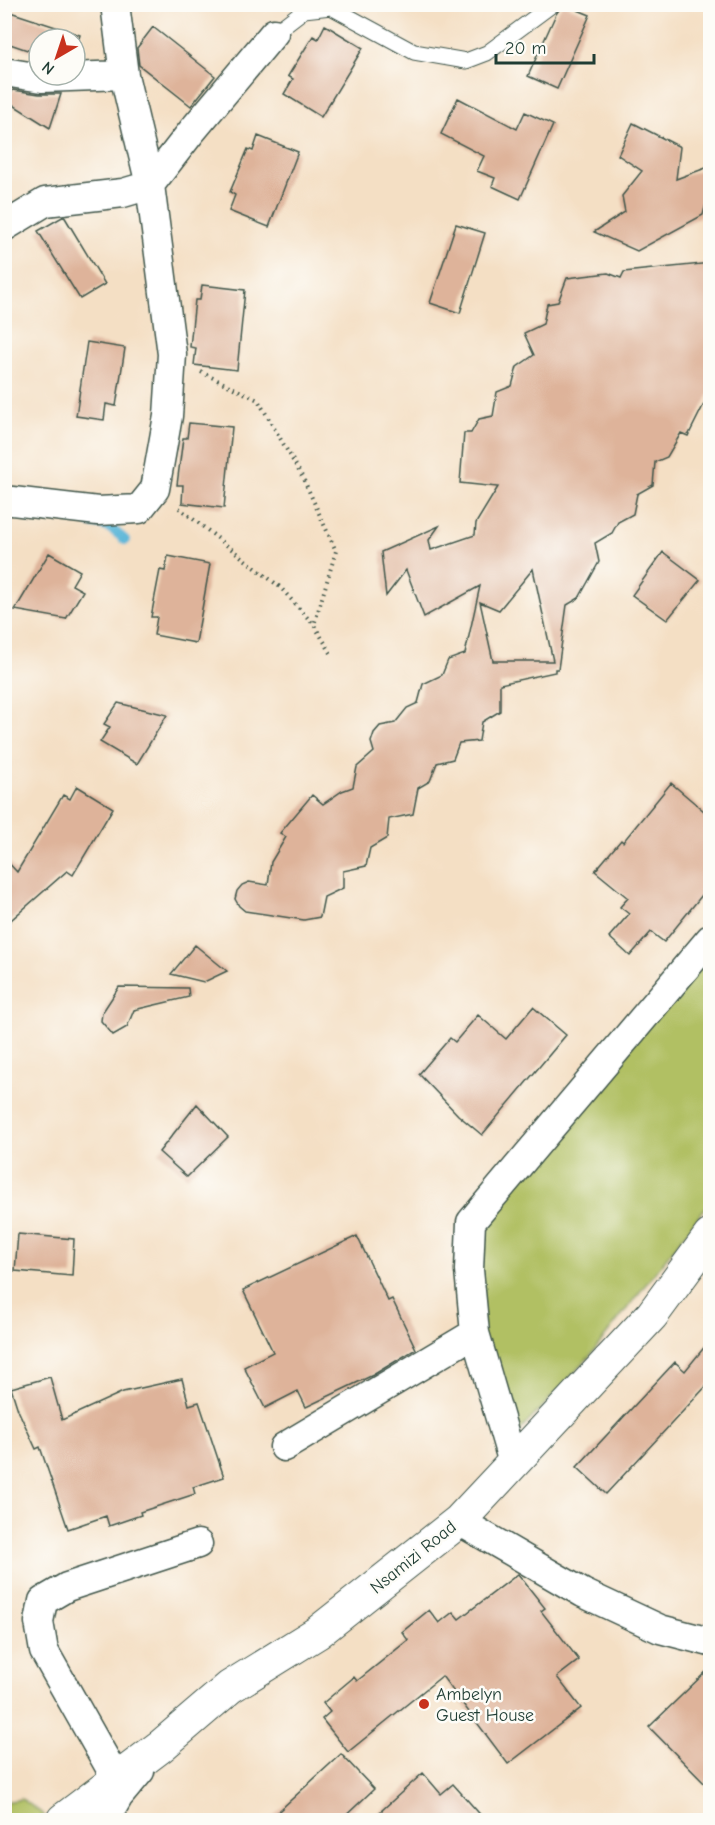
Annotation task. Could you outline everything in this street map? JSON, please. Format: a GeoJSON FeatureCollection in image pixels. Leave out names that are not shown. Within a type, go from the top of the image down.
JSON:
{"type":"FeatureCollection","features":[{"type":"Feature","properties":{"kind":"street"},"geometry":{"type":"LineString","coordinates":[[4,500],[98,511],[139,508],[155,489],[168,416],[172,354],[150,185],[124,75],[116,4]]}},
{"type":"Feature","properties":{"kind":"street"},"geometry":{"type":"LineString","coordinates":[[4,227],[45,202],[79,200],[123,193],[150,185],[274,33]]}},
{"type":"Feature","properties":{"kind":"street"},"geometry":{"type":"LineString","coordinates":[[4,72],[42,78],[124,75]]}},
{"type":"Feature","properties":{"kind":"street"},"geometry":{"type":"LineString","coordinates":[[513,1463],[475,1334],[469,1270],[471,1222],[711,939]]}},
{"type":"Feature","properties":{"kind":"street","name":"Nsamizi Road"},"geometry":{"type":"LineString","coordinates":[[63,1821],[161,1746],[230,1687],[317,1633],[459,1521],[652,1315],[711,1236]]}},
{"type":"Feature","properties":{"kind":"street"},"geometry":{"type":"LineString","coordinates":[[284,1447],[475,1334]]}},
{"type":"Feature","properties":{"kind":"street"},"geometry":{"type":"LineString","coordinates":[[459,1521],[583,1593],[660,1629],[711,1642]]}},
{"type":"Feature","properties":{"kind":"street"},"geometry":{"type":"LineString","coordinates":[[117,1780],[44,1651],[39,1622],[43,1601],[67,1587],[198,1544]]}},
{"type":"Feature","properties":{"kind":"street"},"geometry":{"type":"LineString","coordinates":[[105,1821],[120,1796],[161,1746]]}},
{"type":"Feature","properties":{"kind":"lane"},"geometry":{"type":"LineString","coordinates":[[274,33],[304,9],[331,7],[414,52],[466,61],[487,53],[553,4]]}},
{"type":"Feature","properties":{"kind":"path"},"geometry":{"type":"LineString","coordinates":[[172,354],[211,378],[258,400],[303,478],[336,550],[315,625]]}},
{"type":"Feature","properties":{"kind":"path"},"geometry":{"type":"LineString","coordinates":[[155,489],[280,587],[315,625],[331,653]]}},
{"type":"Feature","properties":{"kind":"green space"},"geometry":{"type":"Polygon","coordinates":[[[710,925],[710,1202],[590,1356],[517,1434],[500,1422],[453,1275],[457,1234],[710,925]]]}},
{"type":"Feature","properties":{"kind":"green space"},"geometry":{"type":"Polygon","coordinates":[[[22,1799],[44,1815],[45,1820],[5,1820],[5,1802],[22,1799]]]}},
{"type":"Feature","properties":{"kind":"building"},"geometry":{"type":"Polygon","coordinates":[[[563,4],[590,15],[557,89],[528,76],[556,14],[563,4]]]}},
{"type":"Feature","properties":{"kind":"building"},"geometry":{"type":"Polygon","coordinates":[[[4,10],[56,27],[27,27],[27,50],[4,42],[4,10]]]}},
{"type":"Feature","properties":{"kind":"building"},"geometry":{"type":"Polygon","coordinates":[[[325,25],[363,48],[321,117],[284,94],[293,79],[288,76],[313,36],[318,39],[325,25]]]}},
{"type":"Feature","properties":{"kind":"building"},"geometry":{"type":"Polygon","coordinates":[[[153,27],[215,76],[191,106],[139,65],[137,48],[153,27]]]}},
{"type":"Feature","properties":{"kind":"building"},"geometry":{"type":"Polygon","coordinates":[[[13,90],[39,94],[61,94],[50,128],[7,101],[13,90]]]}},
{"type":"Feature","properties":{"kind":"building"},"geometry":{"type":"Polygon","coordinates":[[[458,98],[517,129],[525,112],[553,125],[520,199],[492,186],[495,178],[477,171],[484,156],[441,134],[458,98]]]}},
{"type":"Feature","properties":{"kind":"building"},"geometry":{"type":"Polygon","coordinates":[[[633,123],[680,147],[676,179],[711,166],[711,186],[703,215],[637,251],[594,232],[625,212],[622,196],[642,171],[618,155],[633,123]]]}},
{"type":"Feature","properties":{"kind":"building"},"geometry":{"type":"Polygon","coordinates":[[[258,136],[298,152],[269,227],[229,211],[235,195],[230,192],[248,149],[253,151],[258,136]]]}},
{"type":"Feature","properties":{"kind":"building"},"geometry":{"type":"Polygon","coordinates":[[[64,216],[105,284],[80,299],[38,231],[64,216]]]}},
{"type":"Feature","properties":{"kind":"building"},"geometry":{"type":"Polygon","coordinates":[[[456,224],[485,233],[460,313],[430,303],[456,224]]]}},
{"type":"Feature","properties":{"kind":"building"},"geometry":{"type":"Polygon","coordinates":[[[711,263],[711,390],[688,436],[681,433],[667,457],[655,462],[653,485],[637,494],[633,514],[618,522],[612,533],[595,543],[599,562],[579,598],[567,605],[558,669],[555,669],[555,672],[500,684],[500,711],[482,722],[479,741],[459,743],[453,759],[437,763],[430,781],[418,788],[413,814],[389,819],[387,838],[370,848],[366,866],[343,871],[343,888],[324,897],[320,917],[304,920],[245,911],[235,899],[237,891],[249,882],[268,885],[271,862],[286,837],[280,833],[312,795],[323,804],[342,791],[353,787],[357,767],[374,752],[371,742],[374,733],[380,726],[395,723],[407,708],[418,703],[423,684],[442,675],[448,660],[465,654],[480,586],[424,617],[406,570],[386,596],[381,552],[439,526],[429,540],[431,550],[475,535],[476,523],[498,487],[460,483],[464,433],[471,433],[479,419],[493,416],[497,392],[512,386],[517,367],[534,355],[524,333],[543,324],[547,304],[558,302],[567,278],[608,273],[621,278],[624,272],[711,263]],[[533,569],[499,610],[480,602],[493,661],[553,661],[533,569]]]}},
{"type":"Feature","properties":{"kind":"building"},"geometry":{"type":"Polygon","coordinates":[[[202,285],[245,290],[237,370],[194,365],[196,348],[190,347],[195,300],[200,300],[202,285]]]}},
{"type":"Feature","properties":{"kind":"building"},"geometry":{"type":"Polygon","coordinates":[[[87,342],[125,348],[116,406],[106,404],[104,420],[76,416],[87,342]]]}},
{"type":"Feature","properties":{"kind":"building"},"geometry":{"type":"Polygon","coordinates":[[[189,423],[232,427],[224,508],[182,503],[183,485],[177,485],[183,438],[187,438],[189,423]]]}},
{"type":"Feature","properties":{"kind":"building"},"geometry":{"type":"Polygon","coordinates":[[[663,552],[700,580],[667,620],[632,595],[663,552]]]}},
{"type":"Feature","properties":{"kind":"building"},"geometry":{"type":"Polygon","coordinates":[[[49,553],[80,571],[72,585],[83,591],[66,619],[15,610],[49,553]]]}},
{"type":"Feature","properties":{"kind":"building"},"geometry":{"type":"Polygon","coordinates":[[[168,556],[210,564],[196,643],[154,635],[157,617],[151,617],[160,570],[165,571],[168,556]]]}},
{"type":"Feature","properties":{"kind":"building"},"geometry":{"type":"Polygon","coordinates":[[[118,703],[167,715],[137,764],[100,742],[110,727],[104,724],[118,703]]]}},
{"type":"Feature","properties":{"kind":"building"},"geometry":{"type":"Polygon","coordinates":[[[671,783],[711,817],[711,884],[664,942],[651,932],[630,956],[609,937],[629,914],[620,907],[628,898],[595,871],[621,840],[623,842],[671,783]]]}},
{"type":"Feature","properties":{"kind":"building"},"geometry":{"type":"Polygon","coordinates":[[[77,786],[113,808],[73,875],[67,871],[4,926],[4,858],[17,872],[63,795],[70,799],[77,786]]]}},
{"type":"Feature","properties":{"kind":"building"},"geometry":{"type":"Polygon","coordinates":[[[195,945],[227,971],[204,982],[171,974],[195,945]]]}},
{"type":"Feature","properties":{"kind":"building"},"geometry":{"type":"Polygon","coordinates":[[[119,987],[188,988],[189,997],[134,1010],[127,1027],[113,1035],[101,1021],[102,1013],[119,987]]]}},
{"type":"Feature","properties":{"kind":"building"},"geometry":{"type":"Polygon","coordinates":[[[533,1007],[566,1035],[482,1135],[458,1115],[419,1074],[450,1038],[455,1042],[478,1015],[506,1039],[533,1007]]]}},
{"type":"Feature","properties":{"kind":"building"},"geometry":{"type":"Polygon","coordinates":[[[197,1104],[228,1137],[187,1177],[159,1152],[197,1104]]]}},
{"type":"Feature","properties":{"kind":"building"},"geometry":{"type":"Polygon","coordinates":[[[18,1234],[74,1239],[72,1276],[15,1271],[18,1234]]]}},
{"type":"Feature","properties":{"kind":"building"},"geometry":{"type":"Polygon","coordinates":[[[357,1236],[388,1301],[392,1299],[416,1349],[373,1375],[306,1407],[298,1391],[265,1408],[244,1367],[273,1352],[243,1290],[357,1236]]]}},
{"type":"Feature","properties":{"kind":"building"},"geometry":{"type":"Polygon","coordinates":[[[711,1339],[711,1381],[606,1494],[577,1467],[675,1362],[685,1371],[711,1339]]]}},
{"type":"Feature","properties":{"kind":"building"},"geometry":{"type":"Polygon","coordinates":[[[50,1377],[62,1420],[123,1392],[182,1379],[189,1405],[199,1402],[224,1477],[193,1487],[195,1494],[140,1512],[141,1515],[109,1526],[106,1516],[68,1529],[40,1447],[36,1449],[18,1410],[11,1388],[50,1377]]]}},
{"type":"Feature","properties":{"kind":"building"},"geometry":{"type":"Polygon","coordinates":[[[518,1574],[545,1608],[541,1611],[579,1660],[557,1677],[581,1708],[508,1764],[442,1676],[348,1752],[322,1719],[330,1712],[323,1703],[354,1677],[357,1681],[408,1640],[402,1632],[429,1610],[439,1623],[453,1612],[459,1619],[518,1574]]]}},
{"type":"Feature","properties":{"kind":"building"},"geometry":{"type":"Polygon","coordinates":[[[711,1667],[711,1790],[649,1727],[711,1667]]]}},
{"type":"Feature","properties":{"kind":"building"},"geometry":{"type":"Polygon","coordinates":[[[341,1754],[374,1789],[340,1821],[268,1821],[341,1754]]]}},
{"type":"Feature","properties":{"kind":"building"},"geometry":{"type":"Polygon","coordinates":[[[423,1773],[441,1794],[453,1784],[486,1821],[370,1821],[423,1773]]]}},
{"type":"Feature","properties":{"kind":"waterway"},"geometry":{"type":"LineString","coordinates":[[90,523],[109,528],[125,540]]}},
{"type":"Feature","properties":{"kind":"place","name":"Ambelyn Guest House"},"geometry":{"type":"Point","coordinates":[424,1704]}}]}
